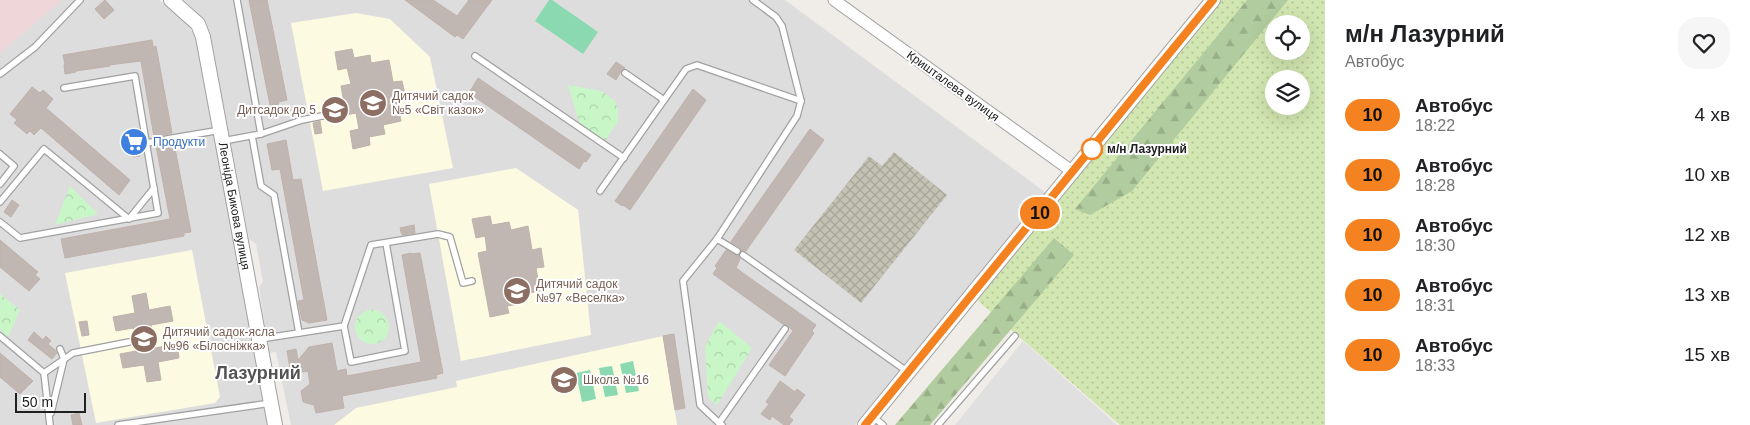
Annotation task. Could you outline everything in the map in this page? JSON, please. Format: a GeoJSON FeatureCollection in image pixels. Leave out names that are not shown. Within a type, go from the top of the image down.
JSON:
{"type":"FeatureCollection","features":[{"type":"Feature","properties":{"kind":"street","name":"Леоніда Бикова вулиця"},"geometry":{"type":"LineString","coordinates":[[171,0],[198,24],[203,37],[275,425]]}},
{"type":"Feature","properties":{"kind":"street","name":"Кришталева вулиця"},"geometry":{"type":"LineString","coordinates":[[834,0],[1073,172]]}},
{"type":"Feature","properties":{"kind":"street"},"geometry":{"type":"LineString","coordinates":[[873,422],[908,372],[1213,0]]}},
{"type":"Feature","properties":{"kind":"lane"},"geometry":{"type":"LineString","coordinates":[[0,74],[35,48],[80,0]]}},
{"type":"Feature","properties":{"kind":"lane"},"geometry":{"type":"LineString","coordinates":[[237,0],[261,134]]}},
{"type":"Feature","properties":{"kind":"lane"},"geometry":{"type":"LineString","coordinates":[[753,0],[776,17],[782,26],[801,101],[797,116],[717,238],[684,281],[700,405],[721,424],[785,329]]}},
{"type":"Feature","properties":{"kind":"lane"},"geometry":{"type":"LineString","coordinates":[[475,56],[624,158]]}},
{"type":"Feature","properties":{"kind":"lane"},"geometry":{"type":"LineString","coordinates":[[600,191],[686,69],[697,65],[801,101]]}},
{"type":"Feature","properties":{"kind":"lane"},"geometry":{"type":"LineString","coordinates":[[625,73],[664,100]]}},
{"type":"Feature","properties":{"kind":"lane"},"geometry":{"type":"LineString","coordinates":[[0,222],[20,238],[158,214],[135,76],[64,88]]}},
{"type":"Feature","properties":{"kind":"lane"},"geometry":{"type":"LineString","coordinates":[[167,139],[222,135],[252,136],[302,120],[332,114]]}},
{"type":"Feature","properties":{"kind":"lane"},"geometry":{"type":"LineString","coordinates":[[252,136],[261,186],[274,195],[299,333]]}},
{"type":"Feature","properties":{"kind":"lane"},"geometry":{"type":"LineString","coordinates":[[147,143],[157,141]]}},
{"type":"Feature","properties":{"kind":"lane"},"geometry":{"type":"LineString","coordinates":[[0,202],[44,149],[129,219]]}},
{"type":"Feature","properties":{"kind":"lane"},"geometry":{"type":"LineString","coordinates":[[0,154],[14,166],[0,184]]}},
{"type":"Feature","properties":{"kind":"lane"},"geometry":{"type":"LineString","coordinates":[[129,219],[154,188]]}},
{"type":"Feature","properties":{"kind":"lane"},"geometry":{"type":"LineString","coordinates":[[386,243],[405,352],[351,362],[344,326],[371,245],[438,234],[450,237],[463,282],[472,281]]}},
{"type":"Feature","properties":{"kind":"lane"},"geometry":{"type":"LineString","coordinates":[[717,238],[737,251]]}},
{"type":"Feature","properties":{"kind":"lane"},"geometry":{"type":"LineString","coordinates":[[743,255],[908,372]]}},
{"type":"Feature","properties":{"kind":"lane"},"geometry":{"type":"LineString","coordinates":[[260,339],[344,326]]}},
{"type":"Feature","properties":{"kind":"lane"},"geometry":{"type":"LineString","coordinates":[[0,336],[44,372],[50,425]]}},
{"type":"Feature","properties":{"kind":"lane"},"geometry":{"type":"LineString","coordinates":[[938,425],[1015,336]]}},
{"type":"Feature","properties":{"kind":"lane"},"geometry":{"type":"LineString","coordinates":[[44,372],[73,353],[129,342]]}},
{"type":"Feature","properties":{"kind":"lane"},"geometry":{"type":"LineString","coordinates":[[50,418],[64,359],[60,349]]}},
{"type":"Feature","properties":{"kind":"lane"},"geometry":{"type":"LineString","coordinates":[[118,425],[271,402]]}},
{"type":"Feature","properties":{"kind":"shaded area"},"geometry":{"type":"Polygon","coordinates":[[[0,0],[159,0],[190,28],[196,38],[268,425],[0,425],[0,0]]]}},
{"type":"Feature","properties":{"kind":"shaded area"},"geometry":{"type":"Polygon","coordinates":[[[0,0],[62,0],[0,53],[0,0]]]}},
{"type":"Feature","properties":{"kind":"shaded area"},"geometry":{"type":"Polygon","coordinates":[[[184,0],[785,0],[1046,193],[855,425],[291,425],[276,352],[269,353],[259,287],[263,282],[256,244],[249,239],[210,33],[205,20],[184,0]]]}},
{"type":"Feature","properties":{"kind":"shaded area","name":"Дитячий садок №5 «Світ казок»"},"geometry":{"type":"Polygon","coordinates":[[[356,13],[390,19],[430,57],[453,168],[323,191],[291,23],[356,13]]]}},
{"type":"Feature","properties":{"kind":"shaded area"},"geometry":{"type":"Polygon","coordinates":[[[894,152],[947,195],[861,303],[794,250],[869,156],[882,166],[894,152]]]}},
{"type":"Feature","properties":{"kind":"shaded area","name":"Дитячий садок №97 «Веселка»"},"geometry":{"type":"Polygon","coordinates":[[[516,168],[578,210],[591,335],[461,361],[429,184],[516,168]]]}},
{"type":"Feature","properties":{"kind":"shaded area","name":"Дитячий садок-ясла №96 «Білосніжка»"},"geometry":{"type":"Polygon","coordinates":[[[192,250],[220,397],[215,403],[96,423],[65,273],[192,250]]]}},
{"type":"Feature","properties":{"kind":"shaded area","name":"Школа №16"},"geometry":{"type":"Polygon","coordinates":[[[663,336],[677,425],[334,425],[356,408],[457,387],[456,381],[663,336]]]}},
{"type":"Feature","properties":{"kind":"shaded area"},"geometry":{"type":"Polygon","coordinates":[[[1023,341],[1117,425],[955,425],[1023,341]]]}},
{"type":"Feature","properties":{"kind":"green space"},"geometry":{"type":"Polygon","coordinates":[[[549,0],[552,0],[598,32],[583,54],[535,21],[549,0]]]}},
{"type":"Feature","properties":{"kind":"green space"},"geometry":{"type":"Polygon","coordinates":[[[1221,0],[1325,0],[1325,425],[1120,425],[976,299],[1221,0]]]}},
{"type":"Feature","properties":{"kind":"green space"},"geometry":{"type":"Polygon","coordinates":[[[1247,0],[1288,0],[1276,15],[1265,15],[1265,28],[1132,191],[1090,215],[1075,209],[1247,0]]]}},
{"type":"Feature","properties":{"kind":"green space"},"geometry":{"type":"Polygon","coordinates":[[[568,85],[601,91],[615,101],[618,109],[618,122],[604,142],[580,125],[568,85]]]}},
{"type":"Feature","properties":{"kind":"green space"},"geometry":{"type":"Polygon","coordinates":[[[70,186],[98,214],[55,225],[70,186]]]}},
{"type":"Feature","properties":{"kind":"green space"},"geometry":{"type":"Polygon","coordinates":[[[1054,238],[1074,255],[930,425],[895,425],[1054,238]]]}},
{"type":"Feature","properties":{"kind":"green space"},"geometry":{"type":"Polygon","coordinates":[[[0,294],[20,310],[8,337],[0,329],[0,294]]]}},
{"type":"Feature","properties":{"kind":"green space"},"geometry":{"type":"Polygon","coordinates":[[[372,310],[379,311],[384,315],[388,320],[388,334],[384,339],[379,343],[372,344],[365,343],[360,339],[356,334],[355,327],[356,320],[360,315],[365,311],[372,310]]]}},
{"type":"Feature","properties":{"kind":"green space"},"geometry":{"type":"Polygon","coordinates":[[[719,321],[752,348],[717,405],[708,397],[705,347],[719,321]]]}},
{"type":"Feature","properties":{"kind":"green space"},"geometry":{"type":"Polygon","coordinates":[[[633,361],[639,391],[626,393],[620,364],[633,361]]]}},
{"type":"Feature","properties":{"kind":"green space"},"geometry":{"type":"Polygon","coordinates":[[[612,366],[618,395],[605,397],[599,368],[612,366]]]}},
{"type":"Feature","properties":{"kind":"green space"},"geometry":{"type":"Polygon","coordinates":[[[590,370],[596,399],[582,402],[576,373],[590,370]]]}},
{"type":"Feature","properties":{"kind":"building"},"geometry":{"type":"Polygon","coordinates":[[[105,0],[114,10],[104,19],[95,9],[105,0]]]}},
{"type":"Feature","properties":{"kind":"building"},"geometry":{"type":"Polygon","coordinates":[[[249,0],[267,0],[287,100],[278,102],[279,104],[270,105],[249,0]]]}},
{"type":"Feature","properties":{"kind":"building"},"geometry":{"type":"Polygon","coordinates":[[[405,0],[433,0],[457,16],[469,0],[492,0],[463,39],[457,35],[455,37],[405,0]]]}},
{"type":"Feature","properties":{"kind":"building"},"geometry":{"type":"Polygon","coordinates":[[[152,40],[153,47],[156,46],[172,133],[164,135],[163,140],[166,144],[174,143],[191,232],[184,233],[184,236],[65,258],[61,239],[170,219],[156,146],[162,141],[159,137],[154,137],[141,61],[65,74],[64,65],[63,55],[152,40]]]}},
{"type":"Feature","properties":{"kind":"building"},"geometry":{"type":"Polygon","coordinates":[[[352,49],[354,58],[370,55],[371,63],[389,60],[393,82],[402,81],[406,98],[397,100],[401,121],[383,125],[385,134],[369,137],[370,145],[353,149],[350,131],[359,129],[356,113],[346,115],[341,86],[351,84],[347,68],[338,70],[335,52],[352,49]]]}},
{"type":"Feature","properties":{"kind":"building"},"geometry":{"type":"Polygon","coordinates":[[[616,62],[625,68],[616,80],[607,74],[616,62]]]}},
{"type":"Feature","properties":{"kind":"building"},"geometry":{"type":"Polygon","coordinates":[[[478,78],[591,155],[586,162],[584,161],[579,169],[469,93],[478,78]]]}},
{"type":"Feature","properties":{"kind":"building"},"geometry":{"type":"Polygon","coordinates":[[[32,87],[40,93],[43,90],[53,99],[46,108],[130,180],[119,195],[41,128],[34,135],[30,131],[27,134],[14,123],[17,120],[10,114],[32,87]]]}},
{"type":"Feature","properties":{"kind":"building"},"geometry":{"type":"Polygon","coordinates":[[[693,89],[706,100],[630,210],[622,206],[615,201],[693,89]]]}},
{"type":"Feature","properties":{"kind":"building"},"geometry":{"type":"Polygon","coordinates":[[[320,121],[322,133],[315,134],[313,123],[320,121]]]}},
{"type":"Feature","properties":{"kind":"building"},"geometry":{"type":"Polygon","coordinates":[[[810,129],[824,140],[746,251],[742,251],[740,247],[731,242],[732,240],[810,129]]]}},
{"type":"Feature","properties":{"kind":"building"},"geometry":{"type":"Polygon","coordinates":[[[136,132],[140,156],[133,157],[129,133],[136,132]]]}},
{"type":"Feature","properties":{"kind":"building"},"geometry":{"type":"Polygon","coordinates":[[[286,140],[293,180],[301,179],[327,320],[309,323],[302,320],[298,301],[304,300],[280,169],[272,170],[267,144],[286,140]]]}},
{"type":"Feature","properties":{"kind":"building"},"geometry":{"type":"Polygon","coordinates":[[[12,200],[19,205],[11,217],[4,212],[12,200]]]}},
{"type":"Feature","properties":{"kind":"building"},"geometry":{"type":"Polygon","coordinates":[[[490,216],[492,225],[509,222],[511,230],[528,226],[532,250],[541,248],[544,267],[536,268],[540,291],[523,294],[524,303],[507,306],[509,313],[490,317],[478,253],[487,251],[485,236],[476,238],[472,219],[490,216]]]}},
{"type":"Feature","properties":{"kind":"building"},"geometry":{"type":"Polygon","coordinates":[[[414,225],[415,233],[402,235],[400,228],[414,225]]]}},
{"type":"Feature","properties":{"kind":"building"},"geometry":{"type":"Polygon","coordinates":[[[0,240],[38,272],[35,275],[40,279],[29,291],[0,267],[0,240]]]}},
{"type":"Feature","properties":{"kind":"building"},"geometry":{"type":"Polygon","coordinates":[[[726,250],[738,255],[740,259],[736,268],[816,325],[812,331],[814,333],[785,376],[769,365],[793,331],[713,274],[717,268],[715,266],[726,250]]]}},
{"type":"Feature","properties":{"kind":"building"},"geometry":{"type":"Polygon","coordinates":[[[420,253],[443,373],[436,375],[437,378],[342,396],[344,408],[316,413],[314,405],[303,402],[301,391],[310,384],[308,371],[291,374],[287,351],[296,349],[298,360],[309,347],[332,343],[337,371],[346,369],[347,376],[421,362],[402,255],[420,253]]]}},
{"type":"Feature","properties":{"kind":"building"},"geometry":{"type":"Polygon","coordinates":[[[146,293],[149,310],[170,306],[173,321],[151,325],[155,348],[177,344],[179,358],[158,362],[161,380],[147,382],[144,365],[123,368],[120,354],[136,351],[133,328],[116,331],[113,317],[135,313],[132,296],[146,293]]]}},
{"type":"Feature","properties":{"kind":"building"},"geometry":{"type":"Polygon","coordinates":[[[87,321],[89,335],[82,336],[79,322],[87,321]]]}},
{"type":"Feature","properties":{"kind":"building"},"geometry":{"type":"Polygon","coordinates":[[[34,332],[43,340],[46,336],[51,341],[48,344],[57,353],[52,359],[28,340],[34,332]]]}},
{"type":"Feature","properties":{"kind":"building"},"geometry":{"type":"Polygon","coordinates":[[[674,334],[685,408],[675,410],[663,336],[674,334]]]}},
{"type":"Feature","properties":{"kind":"building"},"geometry":{"type":"Polygon","coordinates":[[[0,353],[33,381],[20,394],[0,377],[0,353]]]}},
{"type":"Feature","properties":{"kind":"building"},"geometry":{"type":"Polygon","coordinates":[[[780,381],[795,392],[797,389],[805,395],[789,417],[793,420],[789,425],[784,425],[772,416],[770,420],[761,414],[769,404],[766,402],[780,381]]]}},
{"type":"Feature","properties":{"kind":"building"},"geometry":{"type":"Polygon","coordinates":[[[79,413],[82,425],[73,425],[71,415],[79,413]]]}},
{"type":"Feature","properties":{"kind":"bus line","name":"10"},"geometry":{"type":"LineString","coordinates":[[865,425],[1213,0]]}},
{"type":"Feature","properties":{"kind":"place","name":"Дитячий садок №5 «Світ казок»"},"geometry":{"type":"Point","coordinates":[373,103]}},
{"type":"Feature","properties":{"kind":"place","name":"Дитсадок до 5"},"geometry":{"type":"Point","coordinates":[335,110]}},
{"type":"Feature","properties":{"kind":"place","name":"Продукти"},"geometry":{"type":"Point","coordinates":[134,142]}},
{"type":"Feature","properties":{"kind":"place","name":"м/н Лазурний"},"geometry":{"type":"Point","coordinates":[1092,149]}},
{"type":"Feature","properties":{"kind":"place","name":"Дитячий садок №97 «Веселка»"},"geometry":{"type":"Point","coordinates":[517,291]}},
{"type":"Feature","properties":{"kind":"place","name":"Дитячий садок-ясла №96 «Білосніжка»"},"geometry":{"type":"Point","coordinates":[144,339]}},
{"type":"Feature","properties":{"kind":"place","name":"Школа №16"},"geometry":{"type":"Point","coordinates":[564,380]}},
{"type":"Feature","properties":{"kind":"district","name":"Лазурний"},"geometry":{"type":"Point","coordinates":[258,373]}}]}
